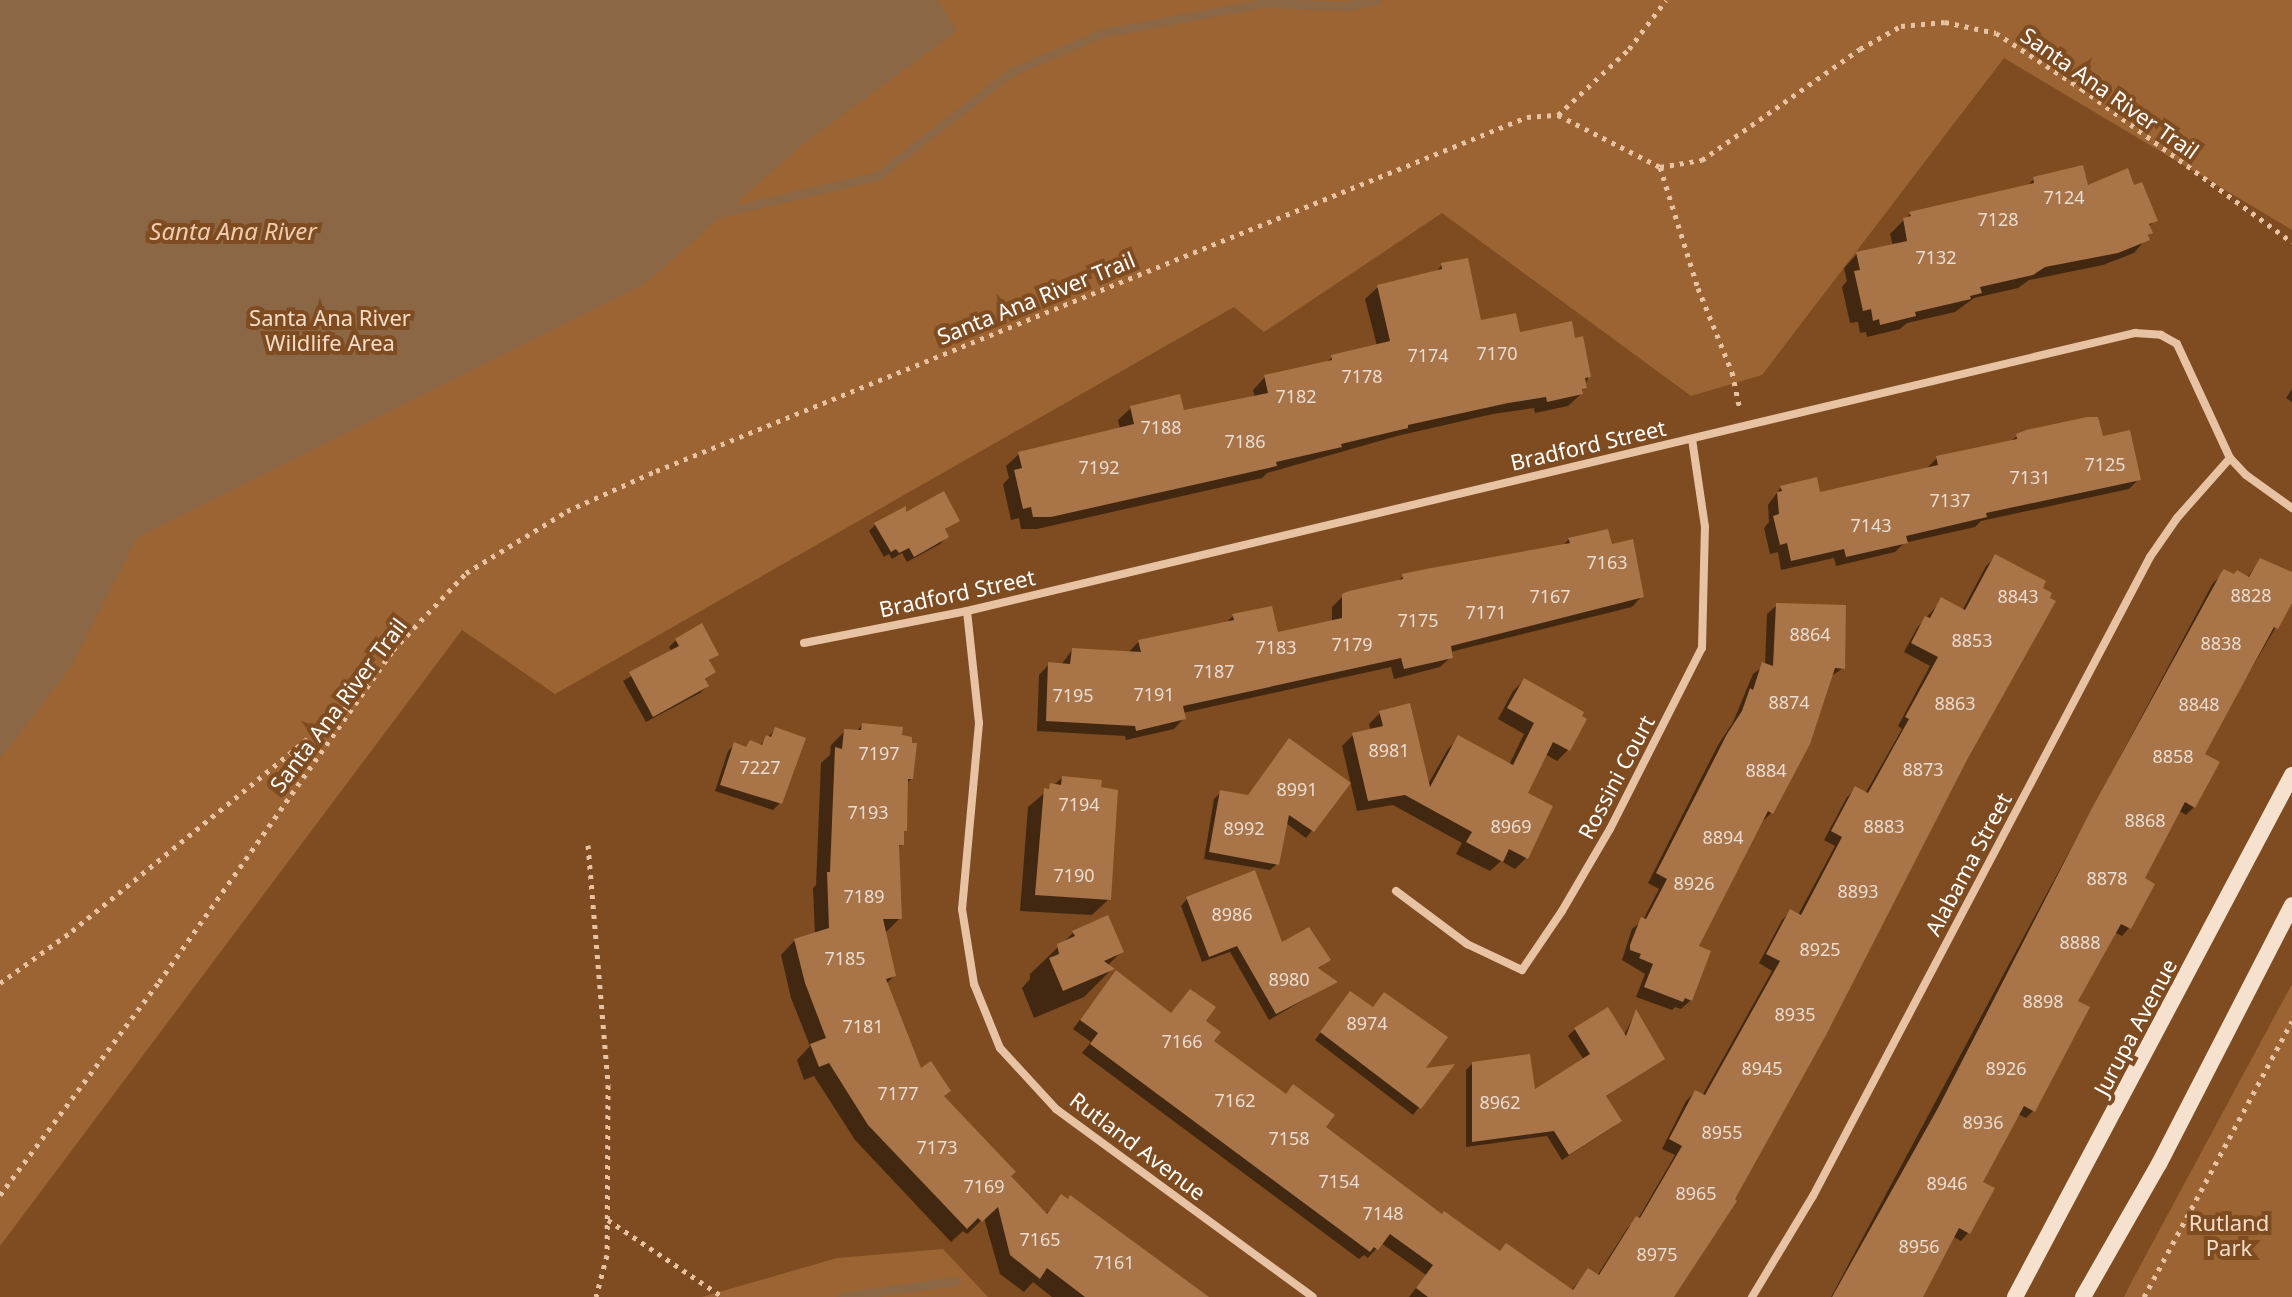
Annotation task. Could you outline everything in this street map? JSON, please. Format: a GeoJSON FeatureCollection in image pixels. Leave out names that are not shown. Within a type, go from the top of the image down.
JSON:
{"type":"FeatureCollection","features":[{"type":"Feature","properties":{"kind":"main road","name":"Jurupa Avenue"},"geometry":{"type":"LineString","coordinates":[[2015,1297],[2292,775]]}},
{"type":"Feature","properties":{"kind":"main road"},"geometry":{"type":"LineString","coordinates":[[2083,1297],[2159,1164],[2292,905]]}},
{"type":"Feature","properties":{"kind":"street","name":"Bradford Street"},"geometry":{"type":"LineString","coordinates":[[804,643],[967,611],[2135,333],[2161,335],[2177,344],[2230,458],[2246,475],[2292,508]]}},
{"type":"Feature","properties":{"kind":"street","name":"Rossini Court"},"geometry":{"type":"LineString","coordinates":[[1396,891],[1467,944],[1522,970],[1562,911],[1610,829],[1702,648],[1705,527],[1692,439]]}},
{"type":"Feature","properties":{"kind":"street","name":"Alabama Street"},"geometry":{"type":"LineString","coordinates":[[1752,1297],[1813,1196],[2150,557],[2177,518],[2230,458]]}},
{"type":"Feature","properties":{"kind":"street","name":"Rutland Avenue"},"geometry":{"type":"LineString","coordinates":[[967,611],[979,723],[962,909],[974,984],[1000,1048],[1056,1109],[1313,1297]]}},
{"type":"Feature","properties":{"kind":"path"},"geometry":{"type":"LineString","coordinates":[[1666,0],[1629,49],[1558,115],[1660,167],[1698,288],[1732,372],[1744,426]]}},
{"type":"Feature","properties":{"kind":"path","name":"Santa Ana River Trail"},"geometry":{"type":"LineString","coordinates":[[1660,167],[1702,160],[1860,49],[1901,26],[1945,22],[1996,33],[2082,89],[2292,242]]}},
{"type":"Feature","properties":{"kind":"path","name":"Santa Ana River Trail"},"geometry":{"type":"LineString","coordinates":[[0,1195],[159,982],[393,650],[466,573],[567,511],[699,453],[1527,117],[1558,115]]}},
{"type":"Feature","properties":{"kind":"path"},"geometry":{"type":"LineString","coordinates":[[0,983],[72,931],[363,693]]}},
{"type":"Feature","properties":{"kind":"path"},"geometry":{"type":"LineString","coordinates":[[588,845],[608,1085],[607,1255],[596,1297]]}},
{"type":"Feature","properties":{"kind":"path"},"geometry":{"type":"LineString","coordinates":[[2144,1297],[2292,1021]]}},
{"type":"Feature","properties":{"kind":"path"},"geometry":{"type":"LineString","coordinates":[[607,1219],[723,1297]]}},
{"type":"Feature","properties":{"kind":"green space","name":"Santa Ana River Wildlife Area"},"geometry":{"type":"Polygon","coordinates":[[[0,0],[2292,0],[2292,230],[2004,58],[1762,375],[1691,396],[1442,213],[1264,332],[1234,307],[555,694],[462,630],[0,1246],[0,0]]]}},
{"type":"Feature","properties":{"kind":"green space","name":"Rutland Park"},"geometry":{"type":"Polygon","coordinates":[[[2292,984],[2292,1297],[2124,1297],[2133,1279],[2292,984]]]}},
{"type":"Feature","properties":{"kind":"green space"},"geometry":{"type":"Polygon","coordinates":[[[943,1249],[988,1297],[702,1297],[837,1258],[943,1249]]]}},
{"type":"Feature","properties":{"kind":"water","name":"Santa Ana River"},"geometry":{"type":"Polygon","coordinates":[[[0,0],[938,0],[957,31],[801,146],[645,284],[137,538],[71,667],[0,759],[0,0]]]}},
{"type":"Feature","properties":{"kind":"building"},"geometry":{"type":"Polygon","coordinates":[[[2083,165],[2088,185],[2128,168],[2134,185],[2142,182],[2158,221],[2149,224],[2153,233],[2148,235],[2150,240],[2118,253],[2045,267],[2033,275],[1980,287],[1982,293],[1970,296],[1971,299],[1915,312],[1916,316],[1880,325],[1879,319],[1873,321],[1871,309],[1863,311],[1854,271],[1860,270],[1856,252],[1907,241],[1903,218],[1911,216],[1909,212],[2034,183],[2033,177],[2083,165]]]}},
{"type":"Feature","properties":{"kind":"building"},"geometry":{"type":"Polygon","coordinates":[[[1468,258],[1481,320],[1516,313],[1520,332],[1572,321],[1575,338],[1583,336],[1591,377],[1585,378],[1587,388],[1582,389],[1583,394],[1547,402],[1546,397],[1508,403],[1408,425],[1408,428],[1341,444],[1342,447],[1276,462],[1277,466],[1051,517],[1033,517],[1031,507],[1023,509],[1014,470],[1022,468],[1018,452],[1134,424],[1130,406],[1180,394],[1184,410],[1268,393],[1264,375],[1332,360],[1331,355],[1390,341],[1377,285],[1442,269],[1441,263],[1468,258]]]}},
{"type":"Feature","properties":{"kind":"building"},"geometry":{"type":"Polygon","coordinates":[[[2098,417],[2103,436],[2130,430],[2141,480],[1986,513],[1987,517],[1906,536],[1908,543],[1846,557],[1844,549],[1791,561],[1787,543],[1780,545],[1773,516],[1779,514],[1777,492],[1782,491],[1780,486],[1817,477],[1820,492],[1938,465],[1936,456],[2017,439],[2016,434],[2026,430],[2098,417]]]}},
{"type":"Feature","properties":{"kind":"building"},"geometry":{"type":"Polygon","coordinates":[[[944,491],[960,521],[945,529],[949,537],[914,557],[909,548],[899,553],[896,549],[891,552],[874,523],[906,506],[906,512],[944,491]]]}},
{"type":"Feature","properties":{"kind":"building"},"geometry":{"type":"Polygon","coordinates":[[[1608,529],[1612,544],[1633,539],[1644,597],[1451,646],[1453,658],[1404,669],[1401,658],[1183,706],[1186,719],[1136,731],[1135,726],[1046,721],[1048,662],[1070,664],[1072,648],[1141,652],[1138,640],[1234,620],[1232,614],[1272,606],[1278,632],[1342,618],[1342,594],[1349,591],[1403,579],[1402,574],[1570,543],[1568,538],[1608,529]]]}},
{"type":"Feature","properties":{"kind":"building"},"geometry":{"type":"Polygon","coordinates":[[[1995,554],[2046,581],[2043,588],[2052,593],[2050,598],[2056,601],[1968,758],[1825,1037],[1735,1199],[1737,1201],[1674,1297],[1428,1297],[1416,1288],[1433,1265],[1390,1234],[1378,1250],[1374,1247],[1370,1252],[1090,1044],[1098,1033],[1080,1020],[1116,970],[1171,1013],[1190,989],[1216,1007],[1206,1021],[1221,1032],[1214,1041],[1286,1094],[1293,1084],[1335,1115],[1326,1127],[1442,1214],[1444,1211],[1500,1251],[1506,1243],[1573,1290],[1588,1268],[1599,1275],[1636,1216],[1640,1218],[1682,1146],[1669,1139],[1695,1090],[1705,1095],[1780,961],[1766,954],[1790,909],[1801,915],[1842,837],[1831,831],[1855,786],[1868,793],[1909,719],[1905,717],[1938,657],[1911,643],[1925,616],[1930,618],[1941,597],[1965,610],[1995,554]]]}},
{"type":"Feature","properties":{"kind":"building"},"geometry":{"type":"Polygon","coordinates":[[[2260,558],[2292,572],[2292,603],[2278,629],[2274,627],[2205,754],[2220,762],[2195,808],[2185,802],[2145,878],[2155,884],[2131,929],[2121,924],[2078,1001],[2090,1007],[2035,1112],[2024,1106],[1983,1182],[1995,1188],[1970,1234],[1959,1228],[1923,1297],[1832,1297],[1938,1108],[2092,808],[2221,573],[2224,569],[2234,574],[2237,570],[2249,577],[2260,558]]]}},
{"type":"Feature","properties":{"kind":"building"},"geometry":{"type":"Polygon","coordinates":[[[1776,603],[1846,605],[1845,669],[1835,668],[1810,744],[1773,814],[1768,811],[1699,946],[1711,951],[1692,1001],[1685,998],[1683,1002],[1644,987],[1653,964],[1639,958],[1641,954],[1630,950],[1630,945],[1641,917],[1646,919],[1667,879],[1656,873],[1727,734],[1742,711],[1750,688],[1753,690],[1762,662],[1773,666],[1776,603]]]}},
{"type":"Feature","properties":{"kind":"building"},"geometry":{"type":"Polygon","coordinates":[[[702,623],[719,655],[709,660],[716,672],[705,679],[709,686],[653,717],[629,672],[679,646],[675,639],[702,623]]]}},
{"type":"Feature","properties":{"kind":"building"},"geometry":{"type":"Polygon","coordinates":[[[1524,678],[1584,712],[1582,716],[1587,719],[1570,751],[1553,742],[1528,793],[1553,806],[1528,859],[1509,849],[1503,862],[1466,842],[1472,832],[1405,795],[1368,801],[1352,733],[1383,726],[1379,711],[1410,703],[1430,787],[1458,735],[1513,765],[1534,723],[1507,708],[1524,678]]]}},
{"type":"Feature","properties":{"kind":"building"},"geometry":{"type":"Polygon","coordinates":[[[862,723],[903,727],[902,735],[912,737],[912,743],[917,743],[913,779],[908,779],[907,831],[904,831],[904,845],[899,845],[902,919],[883,919],[896,976],[886,979],[921,1068],[931,1061],[951,1091],[944,1096],[1016,1172],[1011,1176],[1047,1214],[1061,1194],[1068,1199],[1070,1195],[1209,1297],[1085,1297],[1047,1268],[1040,1279],[1010,1255],[998,1207],[982,1222],[978,1218],[967,1229],[868,1125],[829,1063],[819,1067],[810,1044],[826,1038],[805,983],[794,939],[829,928],[827,872],[830,872],[835,747],[842,749],[844,729],[861,730],[862,723]]]}},
{"type":"Feature","properties":{"kind":"building"},"geometry":{"type":"Polygon","coordinates":[[[775,727],[806,738],[782,804],[720,785],[734,742],[746,747],[750,740],[762,745],[766,735],[771,737],[775,727]]]}},
{"type":"Feature","properties":{"kind":"building"},"geometry":{"type":"Polygon","coordinates":[[[1289,738],[1351,783],[1314,832],[1289,815],[1279,865],[1209,852],[1220,790],[1248,795],[1289,738]]]}},
{"type":"Feature","properties":{"kind":"building"},"geometry":{"type":"Polygon","coordinates":[[[1062,776],[1102,780],[1101,787],[1118,790],[1111,900],[1035,895],[1044,788],[1049,789],[1050,783],[1061,785],[1062,776]]]}},
{"type":"Feature","properties":{"kind":"building"},"geometry":{"type":"Polygon","coordinates":[[[1255,870],[1282,942],[1309,927],[1331,960],[1318,968],[1338,982],[1276,1014],[1237,946],[1209,957],[1186,897],[1255,870]]]}},
{"type":"Feature","properties":{"kind":"building"},"geometry":{"type":"Polygon","coordinates":[[[1108,915],[1124,952],[1104,961],[1115,969],[1063,991],[1049,958],[1059,954],[1057,944],[1075,936],[1072,931],[1108,915]]]}},
{"type":"Feature","properties":{"kind":"building"},"geometry":{"type":"Polygon","coordinates":[[[1350,991],[1373,1007],[1384,992],[1448,1037],[1426,1068],[1455,1064],[1421,1109],[1320,1032],[1350,991]]]}},
{"type":"Feature","properties":{"kind":"building"},"geometry":{"type":"Polygon","coordinates":[[[1608,1007],[1626,1036],[1636,1009],[1665,1059],[1606,1096],[1622,1121],[1569,1155],[1554,1131],[1472,1142],[1472,1062],[1530,1054],[1535,1089],[1590,1054],[1574,1028],[1608,1007]]]}},
{"type":"Feature","properties":{"kind":"waterway"},"geometry":{"type":"LineString","coordinates":[[719,213],[877,176],[1011,72],[1103,33],[1265,3],[1348,6],[1376,0]]}},
{"type":"Feature","properties":{"kind":"waterway"},"geometry":{"type":"LineString","coordinates":[[842,1297],[956,1281]]}}]}
